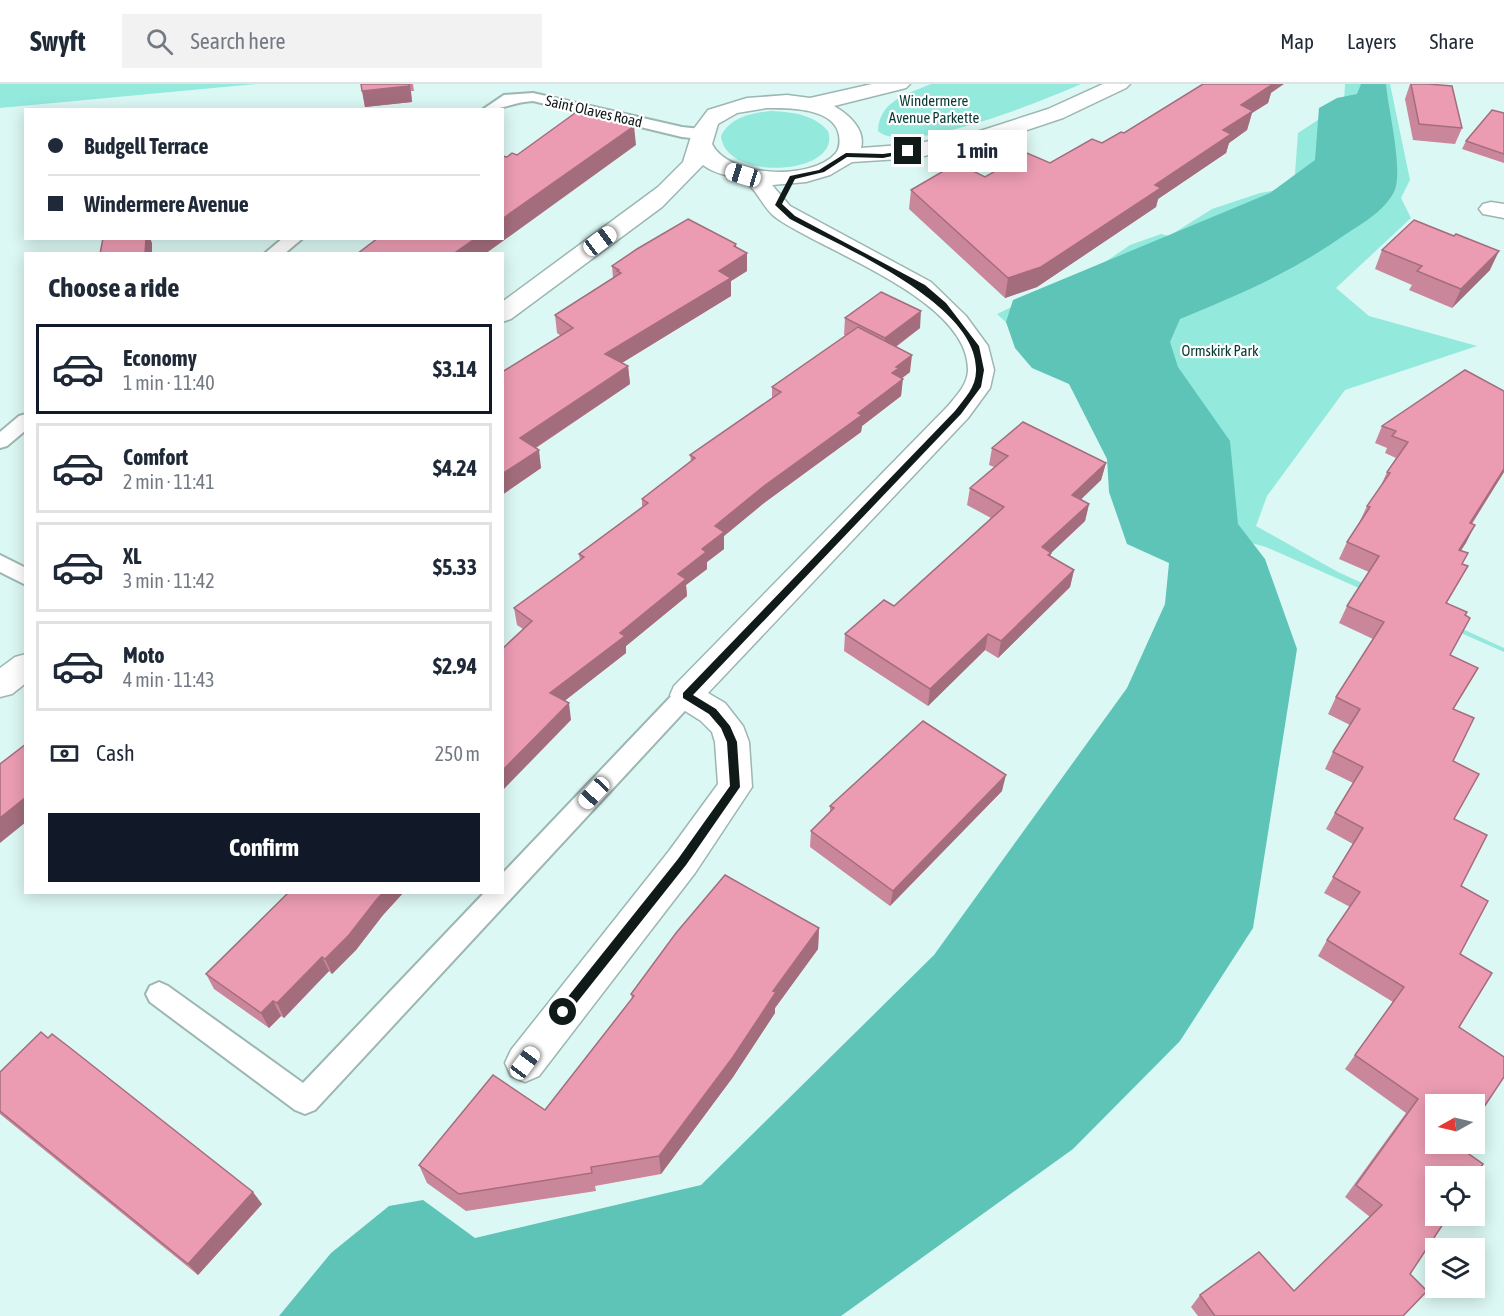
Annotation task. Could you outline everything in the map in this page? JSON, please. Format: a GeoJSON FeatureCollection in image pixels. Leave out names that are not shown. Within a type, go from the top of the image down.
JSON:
{"type":"FeatureCollection","features":[{"type":"Feature","properties":{"kind":"street"},"geometry":{"type":"LineString","coordinates":[[750,103],[761,84]]}},
{"type":"Feature","properties":{"kind":"street"},"geometry":{"type":"LineString","coordinates":[[799,97],[827,111],[848,140],[883,156],[986,136],[1095,97],[1119,84]]}},
{"type":"Feature","properties":{"kind":"street"},"geometry":{"type":"LineString","coordinates":[[700,139],[703,151],[718,165],[748,176],[793,178],[821,171],[892,87]]}},
{"type":"Feature","properties":{"kind":"street"},"geometry":{"type":"LineString","coordinates":[[504,313],[665,194],[696,159],[706,124],[717,115],[750,103],[892,87]]}},
{"type":"Feature","properties":{"kind":"street"},"geometry":{"type":"LineString","coordinates":[[665,194],[716,185],[748,176]]}},
{"type":"Feature","properties":{"kind":"street"},"geometry":{"type":"LineString","coordinates":[[525,1063],[682,862],[735,787],[732,742],[726,726],[712,712],[686,695],[958,412],[977,387],[981,370],[975,346],[944,305],[922,287],[793,218],[748,176]]}},
{"type":"Feature","properties":{"kind":"street"},"geometry":{"type":"LineString","coordinates":[[778,205],[793,178]]}},
{"type":"Feature","properties":{"kind":"street"},"geometry":{"type":"LineString","coordinates":[[0,685],[24,667]]}},
{"type":"Feature","properties":{"kind":"lane","name":"Saint Olaves Road"},"geometry":{"type":"LineString","coordinates":[[492,108],[509,98],[533,97],[682,132],[700,139]]}},
{"type":"Feature","properties":{"kind":"lane"},"geometry":{"type":"LineString","coordinates":[[275,252],[292,240]]}},
{"type":"Feature","properties":{"kind":"lane"},"geometry":{"type":"LineString","coordinates":[[0,442],[24,422]]}},
{"type":"Feature","properties":{"kind":"lane"},"geometry":{"type":"LineString","coordinates":[[0,562],[24,577]]}},
{"type":"Feature","properties":{"kind":"lane"},"geometry":{"type":"LineString","coordinates":[[504,890],[686,695]]}},
{"type":"Feature","properties":{"kind":"lane"},"geometry":{"type":"LineString","coordinates":[[159,994],[305,1101],[500,894]]}},
{"type":"Feature","properties":{"kind":"green space"},"geometry":{"type":"Polygon","coordinates":[[[0,84],[257,84],[0,108],[0,84]]]}},
{"type":"Feature","properties":{"kind":"green space","name":"Windermere Avenue Parkette"},"geometry":{"type":"Polygon","coordinates":[[[931,84],[1081,84],[1009,112],[946,132],[917,137],[893,137],[878,131],[883,112],[889,106],[904,95],[931,84]]]}},
{"type":"Feature","properties":{"kind":"green space","name":"Ormskirk Park"},"geometry":{"type":"Polygon","coordinates":[[[1345,84],[1390,84],[1410,180],[1401,198],[1411,218],[1336,288],[1369,316],[1477,346],[1345,390],[1267,496],[1256,526],[1338,572],[1504,648],[1504,652],[1266,547],[1244,541],[997,314],[1105,262],[1130,245],[1161,234],[1169,236],[1212,209],[1260,193],[1294,187],[1298,133],[1344,103],[1345,84]]]}},
{"type":"Feature","properties":{"kind":"green space"},"geometry":{"type":"Polygon","coordinates":[[[1361,84],[1386,84],[1397,170],[1397,182],[1390,199],[1366,221],[1306,260],[1245,291],[1180,319],[1170,342],[1178,367],[1230,441],[1238,524],[1265,559],[1297,649],[1253,928],[1180,1041],[1073,1149],[841,1316],[279,1316],[331,1253],[389,1206],[423,1200],[475,1238],[701,1185],[934,955],[1127,688],[1165,604],[1169,563],[1127,544],[1109,492],[1107,459],[1069,384],[1032,368],[1015,348],[1006,322],[1013,300],[1270,193],[1315,160],[1319,108],[1337,98],[1357,94],[1361,84]]]}},
{"type":"Feature","properties":{"kind":"green space"},"geometry":{"type":"Polygon","coordinates":[[[771,111],[794,113],[816,121],[828,131],[828,146],[818,157],[802,164],[782,168],[761,167],[742,161],[727,151],[721,136],[730,124],[742,117],[771,111]]]}},
{"type":"Feature","properties":{"kind":"building"},"geometry":{"type":"Polygon","coordinates":[[[361,84],[409,84],[409,86],[362,91],[361,84]]]}},
{"type":"Feature","properties":{"kind":"building"},"geometry":{"type":"Polygon","coordinates":[[[1203,84],[1273,84],[1241,105],[1253,111],[1223,130],[1231,134],[1155,185],[1161,188],[1041,267],[1008,278],[911,190],[957,163],[985,177],[1027,153],[1050,163],[1092,139],[1102,143],[1121,132],[1124,133],[1203,84]]]}},
{"type":"Feature","properties":{"kind":"building"},"geometry":{"type":"Polygon","coordinates":[[[1411,84],[1452,86],[1462,128],[1419,124],[1411,84]]]}},
{"type":"Feature","properties":{"kind":"building"},"geometry":{"type":"Polygon","coordinates":[[[582,108],[634,126],[504,218],[504,156],[512,153],[517,155],[582,108]]]}},
{"type":"Feature","properties":{"kind":"building"},"geometry":{"type":"Polygon","coordinates":[[[1492,110],[1504,113],[1504,154],[1466,141],[1492,110]]]}},
{"type":"Feature","properties":{"kind":"building"},"geometry":{"type":"Polygon","coordinates":[[[688,219],[736,244],[734,246],[747,253],[719,271],[731,278],[605,354],[628,366],[520,438],[539,450],[504,473],[504,371],[573,328],[555,315],[621,273],[612,266],[688,219]]]}},
{"type":"Feature","properties":{"kind":"building"},"geometry":{"type":"Polygon","coordinates":[[[1414,220],[1499,251],[1461,289],[1417,271],[1422,266],[1382,250],[1414,220]]]}},
{"type":"Feature","properties":{"kind":"building"},"geometry":{"type":"Polygon","coordinates":[[[103,240],[146,240],[145,252],[100,252],[103,240]]]}},
{"type":"Feature","properties":{"kind":"building"},"geometry":{"type":"Polygon","coordinates":[[[375,240],[473,240],[456,252],[360,252],[375,240]]]}},
{"type":"Feature","properties":{"kind":"building"},"geometry":{"type":"Polygon","coordinates":[[[881,292],[921,311],[885,338],[845,318],[881,292]]]}},
{"type":"Feature","properties":{"kind":"building"},"geometry":{"type":"Polygon","coordinates":[[[858,327],[912,355],[892,373],[903,379],[858,413],[862,415],[764,486],[715,526],[724,532],[702,549],[706,552],[678,574],[686,579],[620,633],[625,636],[550,693],[569,703],[504,769],[504,647],[532,621],[514,608],[584,557],[579,554],[648,503],[642,499],[695,458],[690,455],[781,392],[772,387],[858,327]]]}},
{"type":"Feature","properties":{"kind":"building"},"geometry":{"type":"Polygon","coordinates":[[[1465,370],[1504,391],[1504,469],[1470,523],[1475,525],[1459,550],[1468,553],[1462,564],[1468,566],[1446,603],[1467,612],[1465,615],[1470,618],[1450,655],[1478,668],[1453,709],[1474,718],[1453,761],[1479,774],[1454,819],[1487,835],[1461,886],[1488,901],[1460,954],[1492,973],[1459,1027],[1504,1057],[1504,1077],[1485,1106],[1485,1094],[1425,1094],[1425,1154],[1469,1154],[1483,1164],[1482,1166],[1425,1166],[1425,1226],[1442,1226],[1434,1238],[1425,1238],[1425,1251],[1410,1274],[1425,1289],[1425,1293],[1403,1316],[1215,1316],[1200,1295],[1259,1252],[1294,1291],[1382,1205],[1356,1185],[1418,1099],[1355,1055],[1404,987],[1327,940],[1360,892],[1333,877],[1363,828],[1335,813],[1363,767],[1333,752],[1360,709],[1336,697],[1384,622],[1347,606],[1379,556],[1347,542],[1370,507],[1367,506],[1390,473],[1387,472],[1408,442],[1392,436],[1396,431],[1382,426],[1465,370]]]}},
{"type":"Feature","properties":{"kind":"building"},"geometry":{"type":"Polygon","coordinates":[[[1023,422],[1106,463],[1072,495],[1089,504],[1042,547],[1051,553],[1048,555],[1074,570],[1001,641],[988,634],[930,689],[845,634],[884,600],[894,606],[1004,507],[970,488],[1008,456],[992,448],[1023,422]]]}},
{"type":"Feature","properties":{"kind":"building"},"geometry":{"type":"Polygon","coordinates":[[[923,721],[1006,775],[893,891],[811,831],[834,808],[830,806],[923,721]]]}},
{"type":"Feature","properties":{"kind":"building"},"geometry":{"type":"Polygon","coordinates":[[[24,746],[24,799],[0,818],[0,764],[24,746]]]}},
{"type":"Feature","properties":{"kind":"building"},"geometry":{"type":"Polygon","coordinates":[[[725,875],[819,928],[773,991],[776,992],[733,1057],[659,1156],[591,1167],[592,1173],[459,1194],[419,1165],[493,1075],[545,1110],[634,996],[631,994],[676,933],[725,875]]]}},
{"type":"Feature","properties":{"kind":"building"},"geometry":{"type":"Polygon","coordinates":[[[287,894],[382,894],[349,935],[325,959],[322,957],[277,1003],[273,1001],[261,1013],[206,974],[287,894]]]}},
{"type":"Feature","properties":{"kind":"building"},"geometry":{"type":"Polygon","coordinates":[[[41,1032],[48,1038],[52,1034],[253,1192],[188,1264],[0,1111],[0,1072],[41,1032]]]}},
{"type":"Feature","properties":{"kind":"route"},"geometry":{"type":"LineString","coordinates":[[563,1012],[682,862],[735,787],[732,742],[726,726],[712,712],[686,695],[958,412],[977,387],[981,370],[975,346],[944,305],[922,287],[793,218],[782,211],[778,205],[793,178],[821,171],[846,155],[883,156],[908,151]]}}]}
